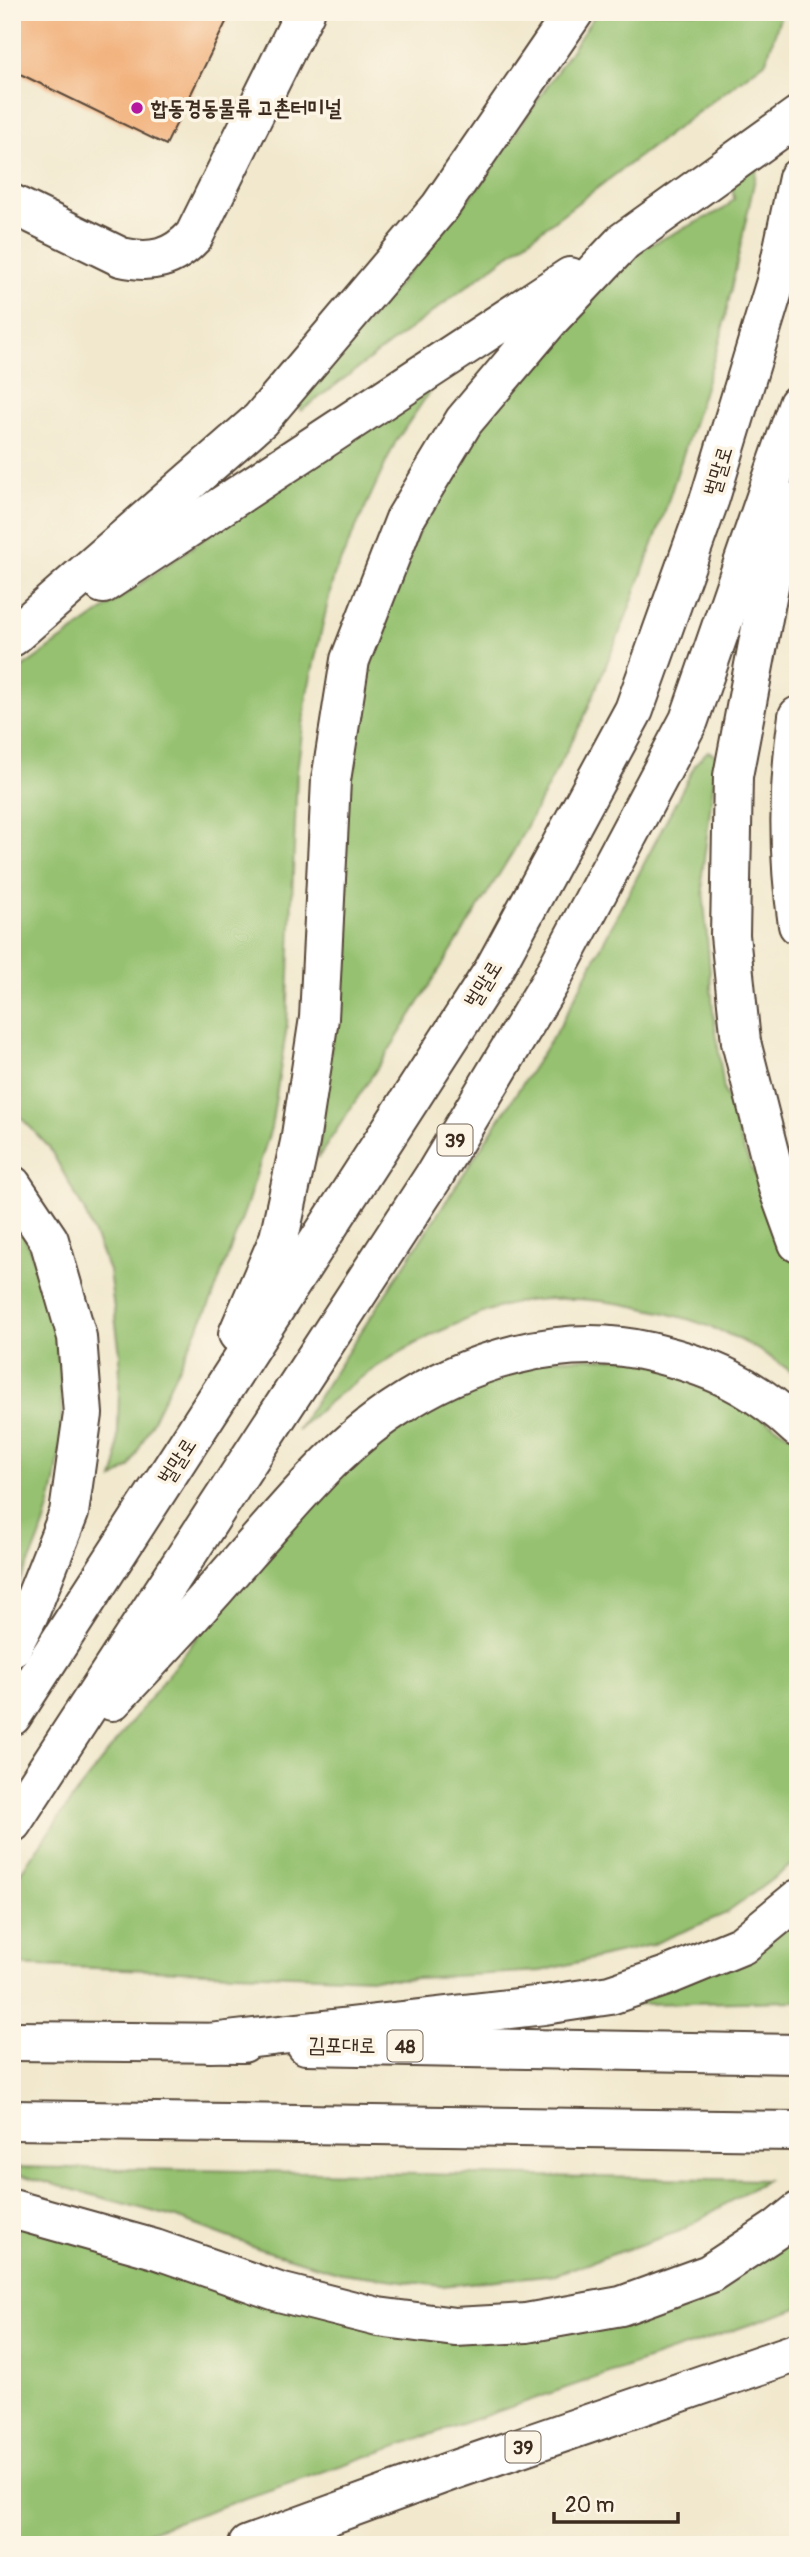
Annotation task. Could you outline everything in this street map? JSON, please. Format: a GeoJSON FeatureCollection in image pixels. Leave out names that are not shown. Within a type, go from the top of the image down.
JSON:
{"type":"FeatureCollection","features":[{"type":"Feature","properties":{"kind":"main road"},"geometry":{"type":"LineString","coordinates":[[12,204],[121,257],[138,261],[180,252],[194,236],[305,12]]}},
{"type":"Feature","properties":{"kind":"main road"},"geometry":{"type":"LineString","coordinates":[[12,637],[260,420],[440,207],[573,12]]}},
{"type":"Feature","properties":{"kind":"main road"},"geometry":{"type":"LineString","coordinates":[[12,643],[625,241],[798,116]]}},
{"type":"Feature","properties":{"kind":"main road","name":"벌말로"},"geometry":{"type":"LineString","coordinates":[[12,1716],[493,971],[634,710],[714,485],[776,281],[798,178]]}},
{"type":"Feature","properties":{"kind":"main road"},"geometry":{"type":"LineString","coordinates":[[196,1432],[279,1238],[300,1142],[319,1018],[331,780],[350,660],[405,519],[464,421],[551,318],[625,241]]}},
{"type":"Feature","properties":{"kind":"main road","name":"39"},"geometry":{"type":"LineString","coordinates":[[12,1823],[434,1176],[549,984],[689,720],[798,404]]}},
{"type":"Feature","properties":{"kind":"main road"},"geometry":{"type":"LineString","coordinates":[[798,432],[733,776],[730,935],[741,1042],[779,1188],[798,1243]]}},
{"type":"Feature","properties":{"kind":"main road"},"geometry":{"type":"LineString","coordinates":[[798,716],[794,742],[791,822],[793,887],[798,925]]}},
{"type":"Feature","properties":{"kind":"main road"},"geometry":{"type":"LineString","coordinates":[[12,1185],[49,1240],[77,1337],[83,1414],[69,1513],[29,1614],[12,1647]]}},
{"type":"Feature","properties":{"kind":"main road"},"geometry":{"type":"LineString","coordinates":[[50,1766],[177,1633],[294,1500],[346,1448],[393,1409],[448,1378],[512,1354],[577,1345],[631,1348],[691,1362],[737,1382],[775,1406],[798,1428]]}},
{"type":"Feature","properties":{"kind":"main road"},"geometry":{"type":"LineString","coordinates":[[210,2043],[610,1995],[664,1977],[742,1945],[798,1899]]}},
{"type":"Feature","properties":{"kind":"main road","name":"김포대로"},"geometry":{"type":"LineString","coordinates":[[12,2041],[798,2054]]}},
{"type":"Feature","properties":{"kind":"main road"},"geometry":{"type":"LineString","coordinates":[[12,2120],[798,2131]]}},
{"type":"Feature","properties":{"kind":"main road"},"geometry":{"type":"LineString","coordinates":[[12,2209],[155,2249],[279,2292],[378,2317],[455,2327],[526,2323],[621,2306],[709,2274],[798,2213]]}},
{"type":"Feature","properties":{"kind":"main road","name":"39"},"geometry":{"type":"LineString","coordinates":[[248,2545],[798,2352]]}},
{"type":"Feature","properties":{"kind":"green space"},"geometry":{"type":"Polygon","coordinates":[[[597,12],[782,12],[766,61],[301,411],[296,403],[365,325],[484,180],[597,12]]]}},
{"type":"Feature","properties":{"kind":"green space"},"geometry":{"type":"Polygon","coordinates":[[[758,164],[721,337],[663,517],[624,622],[583,720],[513,852],[318,1158],[333,1030],[341,817],[372,629],[465,436],[625,257],[724,209],[734,199],[732,184],[758,164]]]}},
{"type":"Feature","properties":{"kind":"green space"},"geometry":{"type":"Polygon","coordinates":[[[447,366],[395,443],[334,575],[307,694],[297,772],[287,1026],[271,1128],[246,1207],[212,1299],[130,1467],[113,1479],[117,1464],[120,1354],[109,1271],[84,1210],[49,1147],[12,1108],[12,675],[447,366]]]}},
{"type":"Feature","properties":{"kind":"green space"},"geometry":{"type":"Polygon","coordinates":[[[708,751],[719,757],[702,876],[713,1010],[724,1090],[744,1151],[798,1268],[798,1377],[744,1342],[686,1318],[600,1301],[527,1301],[485,1312],[416,1343],[354,1382],[297,1430],[560,1026],[696,763],[708,751]]]}},
{"type":"Feature","properties":{"kind":"green space"},"geometry":{"type":"Polygon","coordinates":[[[12,1212],[32,1257],[48,1304],[58,1353],[61,1404],[59,1454],[51,1503],[35,1550],[12,1594],[12,1212]]]}},
{"type":"Feature","properties":{"kind":"green space"},"geometry":{"type":"Polygon","coordinates":[[[662,1358],[798,1440],[798,1856],[791,1865],[727,1913],[651,1945],[541,1971],[400,1979],[12,1965],[12,1884],[75,1795],[315,1484],[499,1359],[662,1358]]]}},
{"type":"Feature","properties":{"kind":"green space"},"geometry":{"type":"Polygon","coordinates":[[[798,1913],[798,2001],[637,2004],[798,1913]]]}},
{"type":"Feature","properties":{"kind":"green space"},"geometry":{"type":"Polygon","coordinates":[[[12,2167],[766,2180],[680,2231],[556,2274],[441,2286],[341,2273],[263,2250],[177,2218],[12,2173],[12,2167]]]}},
{"type":"Feature","properties":{"kind":"green space"},"geometry":{"type":"Polygon","coordinates":[[[12,2224],[363,2323],[563,2326],[798,2224],[798,2308],[110,2545],[12,2545],[12,2224]]]}},
{"type":"Feature","properties":{"kind":"building","name":"합동경동물류 고촌터미널"},"geometry":{"type":"Polygon","coordinates":[[[12,12],[231,12],[166,145],[12,70],[12,12]]]}},
{"type":"Feature","properties":{"kind":"place","name":"합동경동물류 고촌터미널"},"geometry":{"type":"Point","coordinates":[137,108]}}]}
